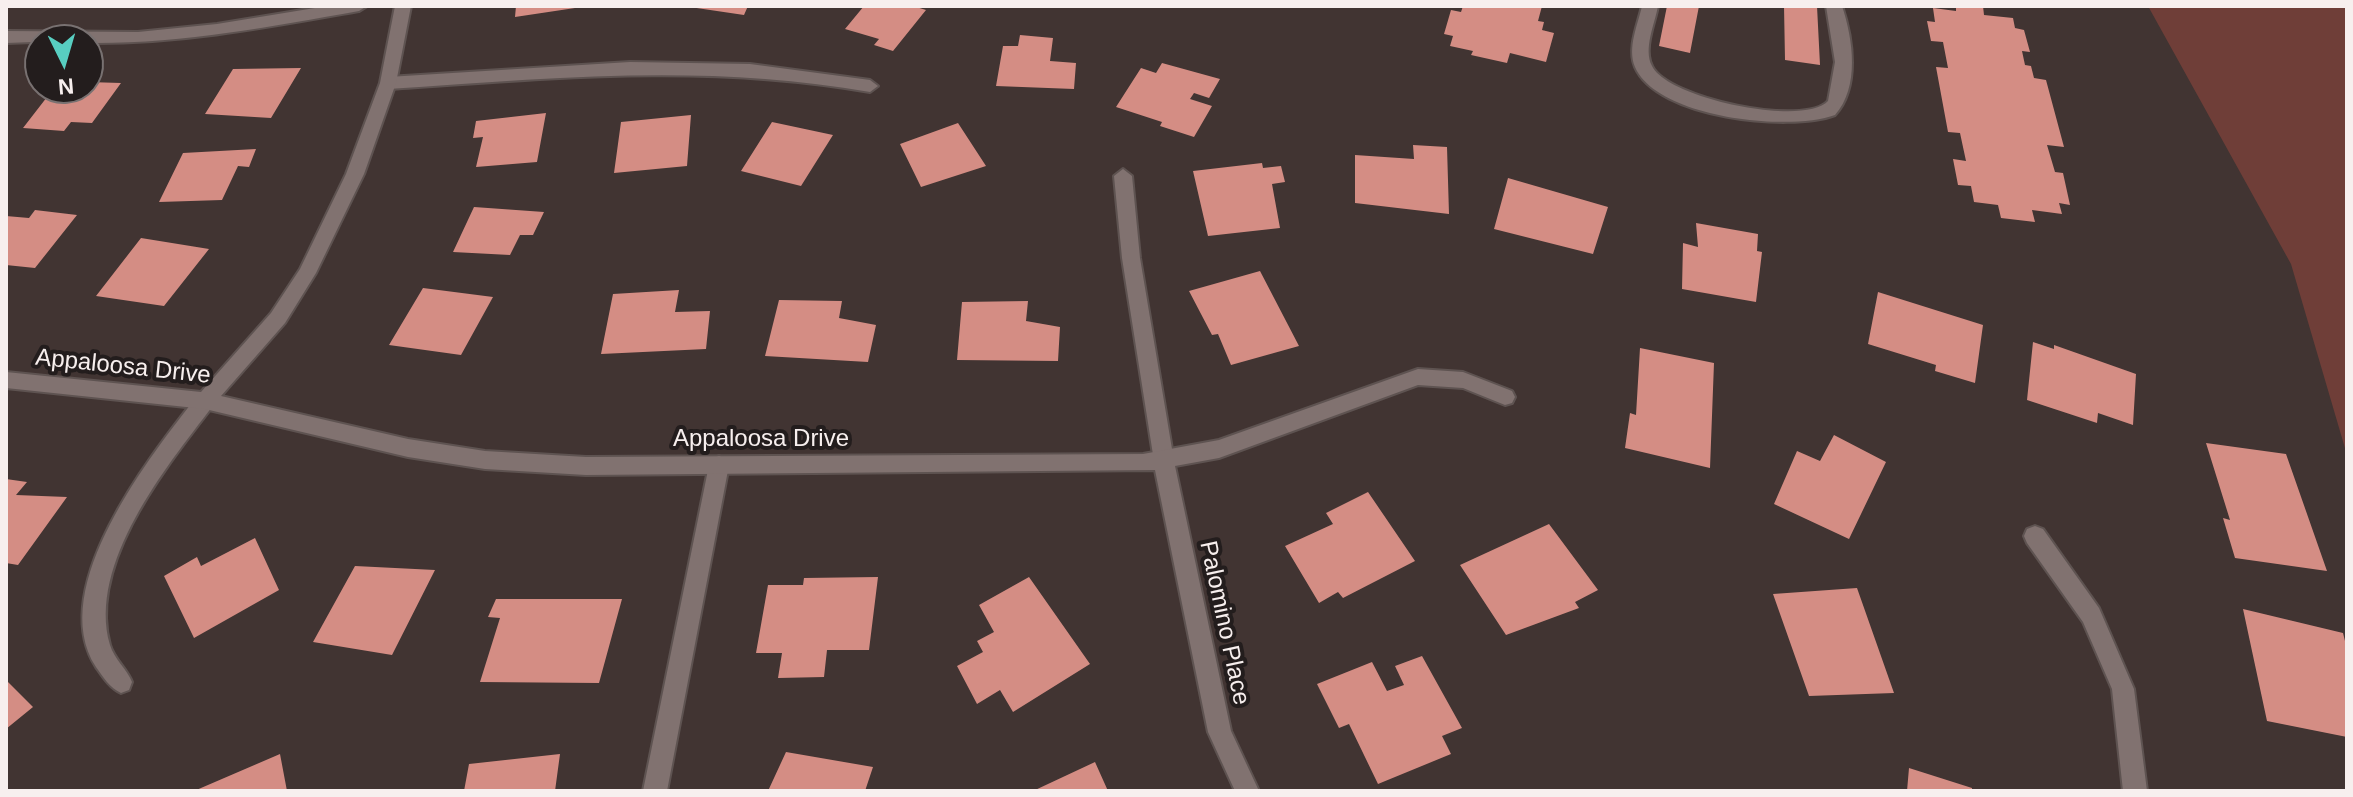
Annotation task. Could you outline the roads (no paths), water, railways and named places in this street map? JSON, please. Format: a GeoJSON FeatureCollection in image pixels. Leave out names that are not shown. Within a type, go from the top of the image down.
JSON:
{"type":"FeatureCollection","features":[{"type":"Feature","properties":{"kind":"street"},"geometry":{"type":"LineString","coordinates":[[6,37],[138,38],[217,30],[359,6]]}},
{"type":"Feature","properties":{"kind":"street"},"geometry":{"type":"LineString","coordinates":[[121,682],[100,651],[93,605],[102,564],[128,513],[181,431],[278,318],[307,273],[355,174],[388,83],[403,6]]}},
{"type":"Feature","properties":{"kind":"street"},"geometry":{"type":"LineString","coordinates":[[1650,6],[1640,48],[1643,65],[1654,80],[1672,94],[1691,101],[1796,119],[1817,118],[1833,110],[1839,97],[1844,52],[1834,6]]}},
{"type":"Feature","properties":{"kind":"street"},"geometry":{"type":"LineString","coordinates":[[388,83],[673,66],[745,67],[829,77],[870,86]]}},
{"type":"Feature","properties":{"kind":"street","name":"Palomino Place"},"geometry":{"type":"LineString","coordinates":[[1123,176],[1131,258],[1164,461],[1220,732],[1247,791]]}},
{"type":"Feature","properties":{"kind":"street","name":"Appaloosa Drive"},"geometry":{"type":"LineString","coordinates":[[6,380],[205,401],[408,448],[485,460],[586,466],[1164,461],[1219,449],[1418,377],[1448,375],[1472,380],[1505,397]]}},
{"type":"Feature","properties":{"kind":"street"},"geometry":{"type":"LineString","coordinates":[[655,791],[719,465]]}},
{"type":"Feature","properties":{"kind":"street"},"geometry":{"type":"LineString","coordinates":[[2035,536],[2091,615],[2123,689],[2135,791]]}}]}
